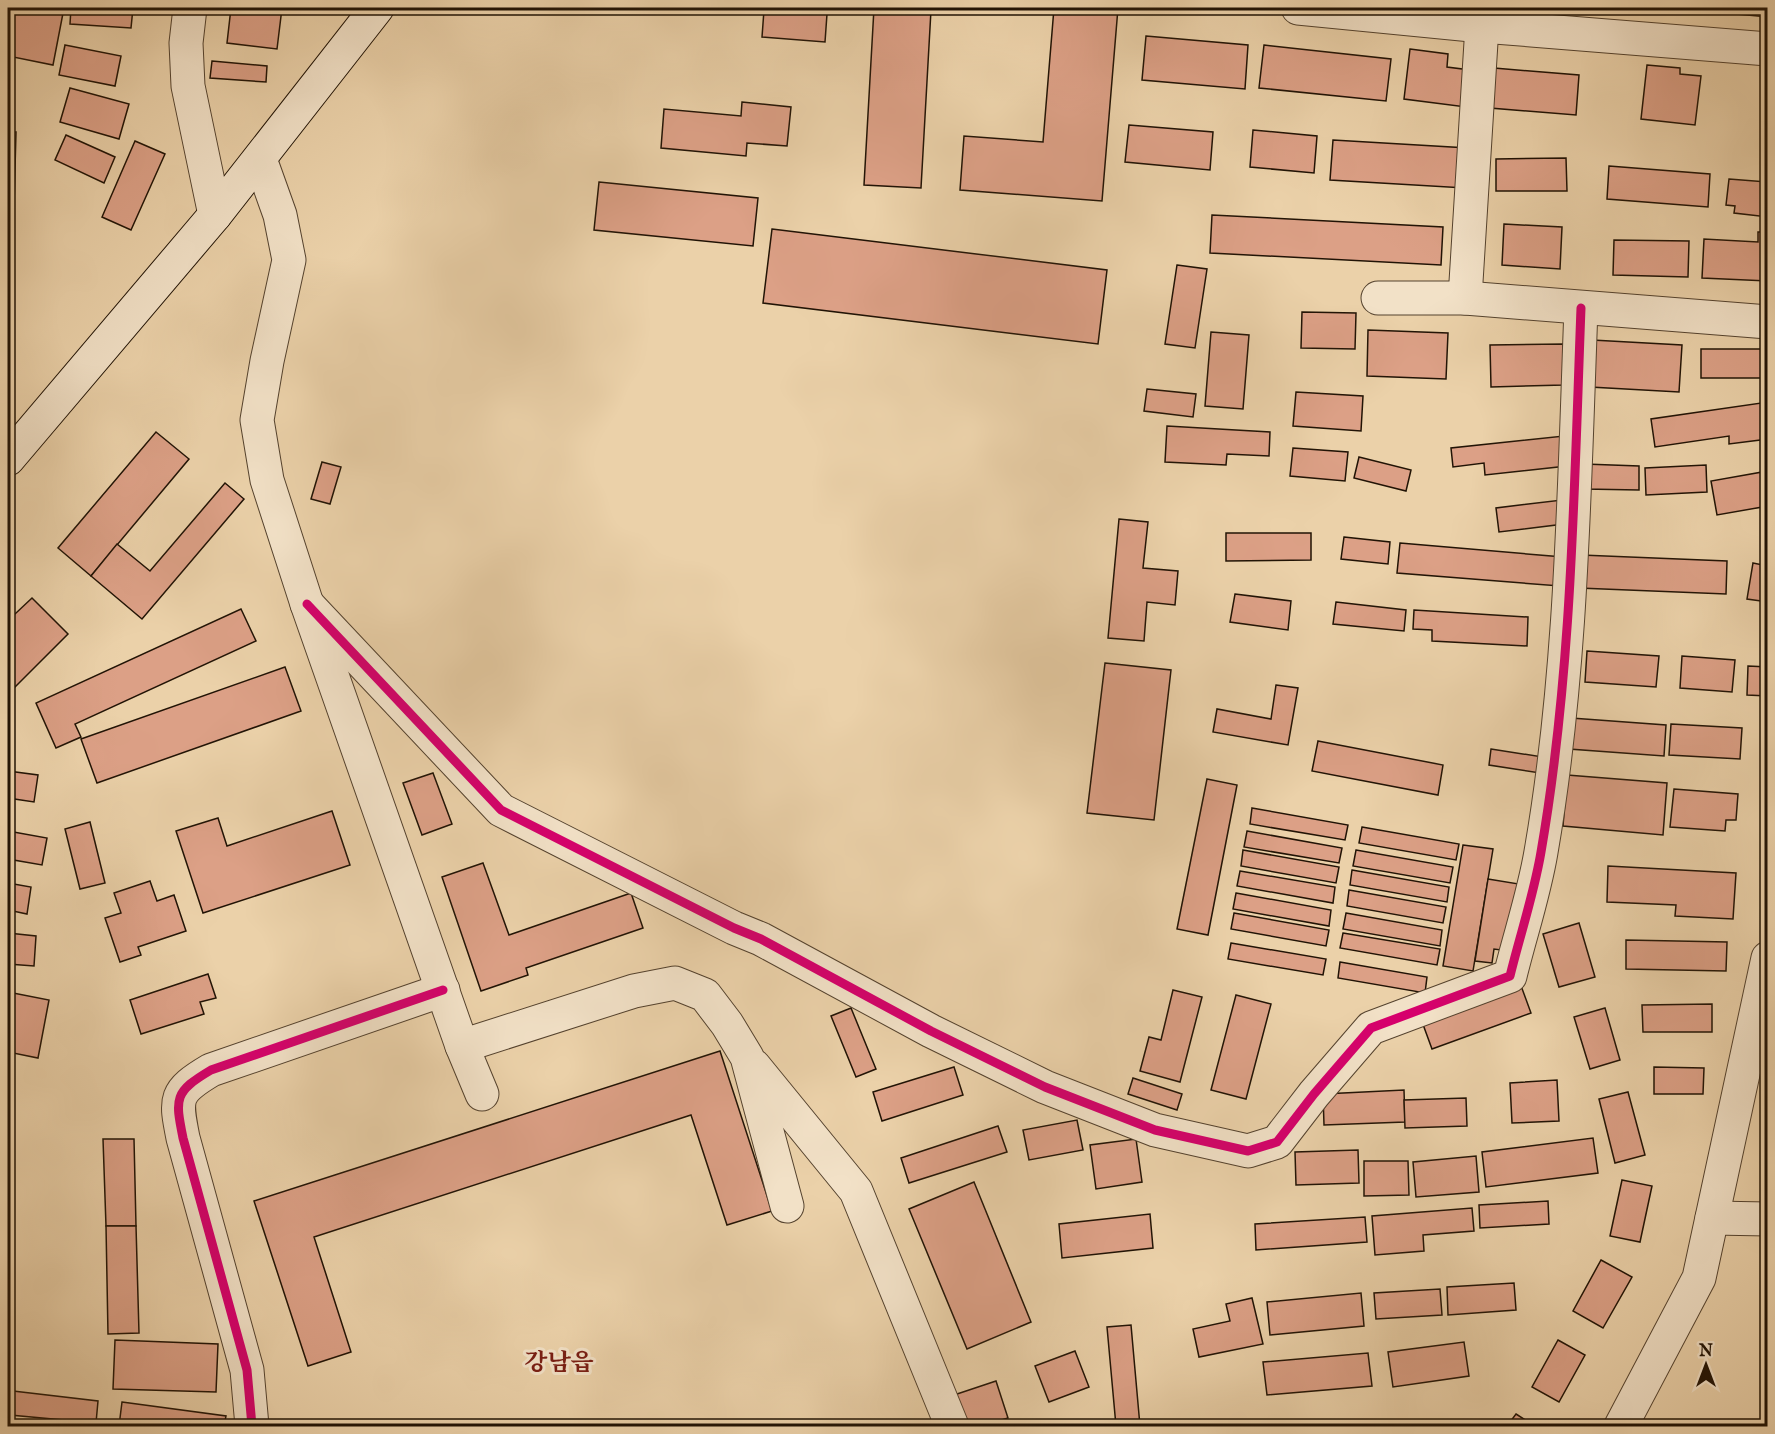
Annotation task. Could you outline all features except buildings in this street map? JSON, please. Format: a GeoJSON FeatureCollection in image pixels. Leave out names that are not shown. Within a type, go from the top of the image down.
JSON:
{"type":"FeatureCollection","features":[{"type":"Feature","properties":{"kind":"street"},"geometry":{"type":"LineString","coordinates":[[189,8],[186,43],[188,86],[215,215]]}},
{"type":"Feature","properties":{"kind":"street"},"geometry":{"type":"LineString","coordinates":[[8,459],[215,215],[377,8]]}},
{"type":"Feature","properties":{"kind":"street"},"geometry":{"type":"LineString","coordinates":[[1298,8],[1482,26],[1767,48]]}},
{"type":"Feature","properties":{"kind":"street"},"geometry":{"type":"LineString","coordinates":[[1465,298],[1482,26]]}},
{"type":"Feature","properties":{"kind":"street"},"geometry":{"type":"LineString","coordinates":[[260,159],[280,215],[289,260],[257,420],[267,480],[307,604],[442,990],[482,1094]]}},
{"type":"Feature","properties":{"kind":"street"},"geometry":{"type":"LineString","coordinates":[[1378,298],[1465,298],[1767,322]]}},
{"type":"Feature","properties":{"kind":"street"},"geometry":{"type":"LineString","coordinates":[[307,604],[501,810],[761,939],[931,1031],[1045,1087],[1155,1130],[1248,1151],[1277,1142],[1314,1094],[1371,1028],[1510,976],[1541,854],[1561,708],[1568,631],[1581,308]]}},
{"type":"Feature","properties":{"kind":"street"},"geometry":{"type":"LineString","coordinates":[[1621,1426],[1700,1278],[1767,958]]}},
{"type":"Feature","properties":{"kind":"street"},"geometry":{"type":"LineString","coordinates":[[462,1046],[634,991],[675,983],[705,994],[747,1057],[856,1191],[952,1426]]}},
{"type":"Feature","properties":{"kind":"street"},"geometry":{"type":"LineString","coordinates":[[252,1426],[247,1370],[183,1138],[177,1110],[180,1095],[190,1082],[211,1070],[442,990]]}},
{"type":"Feature","properties":{"kind":"street"},"geometry":{"type":"LineString","coordinates":[[747,1057],[787,1206]]}},
{"type":"Feature","properties":{"kind":"street"},"geometry":{"type":"LineString","coordinates":[[1712,1218],[1767,1219]]}},
{"type":"Feature","properties":{"kind":"cycle path"},"geometry":{"type":"LineString","coordinates":[[307,604],[501,810],[734,928],[761,939],[931,1031],[1045,1087],[1155,1130],[1248,1151],[1277,1142],[1314,1094],[1371,1028],[1510,976],[1538,868],[1559,717],[1570,581],[1581,308]]}},
{"type":"Feature","properties":{"kind":"cycle path"},"geometry":{"type":"LineString","coordinates":[[252,1426],[247,1370],[183,1138],[179,1114],[180,1097],[190,1084],[211,1070],[443,990]]}},
{"type":"Feature","properties":{"kind":"district","name":"강남읍"},"geometry":{"type":"Point","coordinates":[559,1363]}}]}
